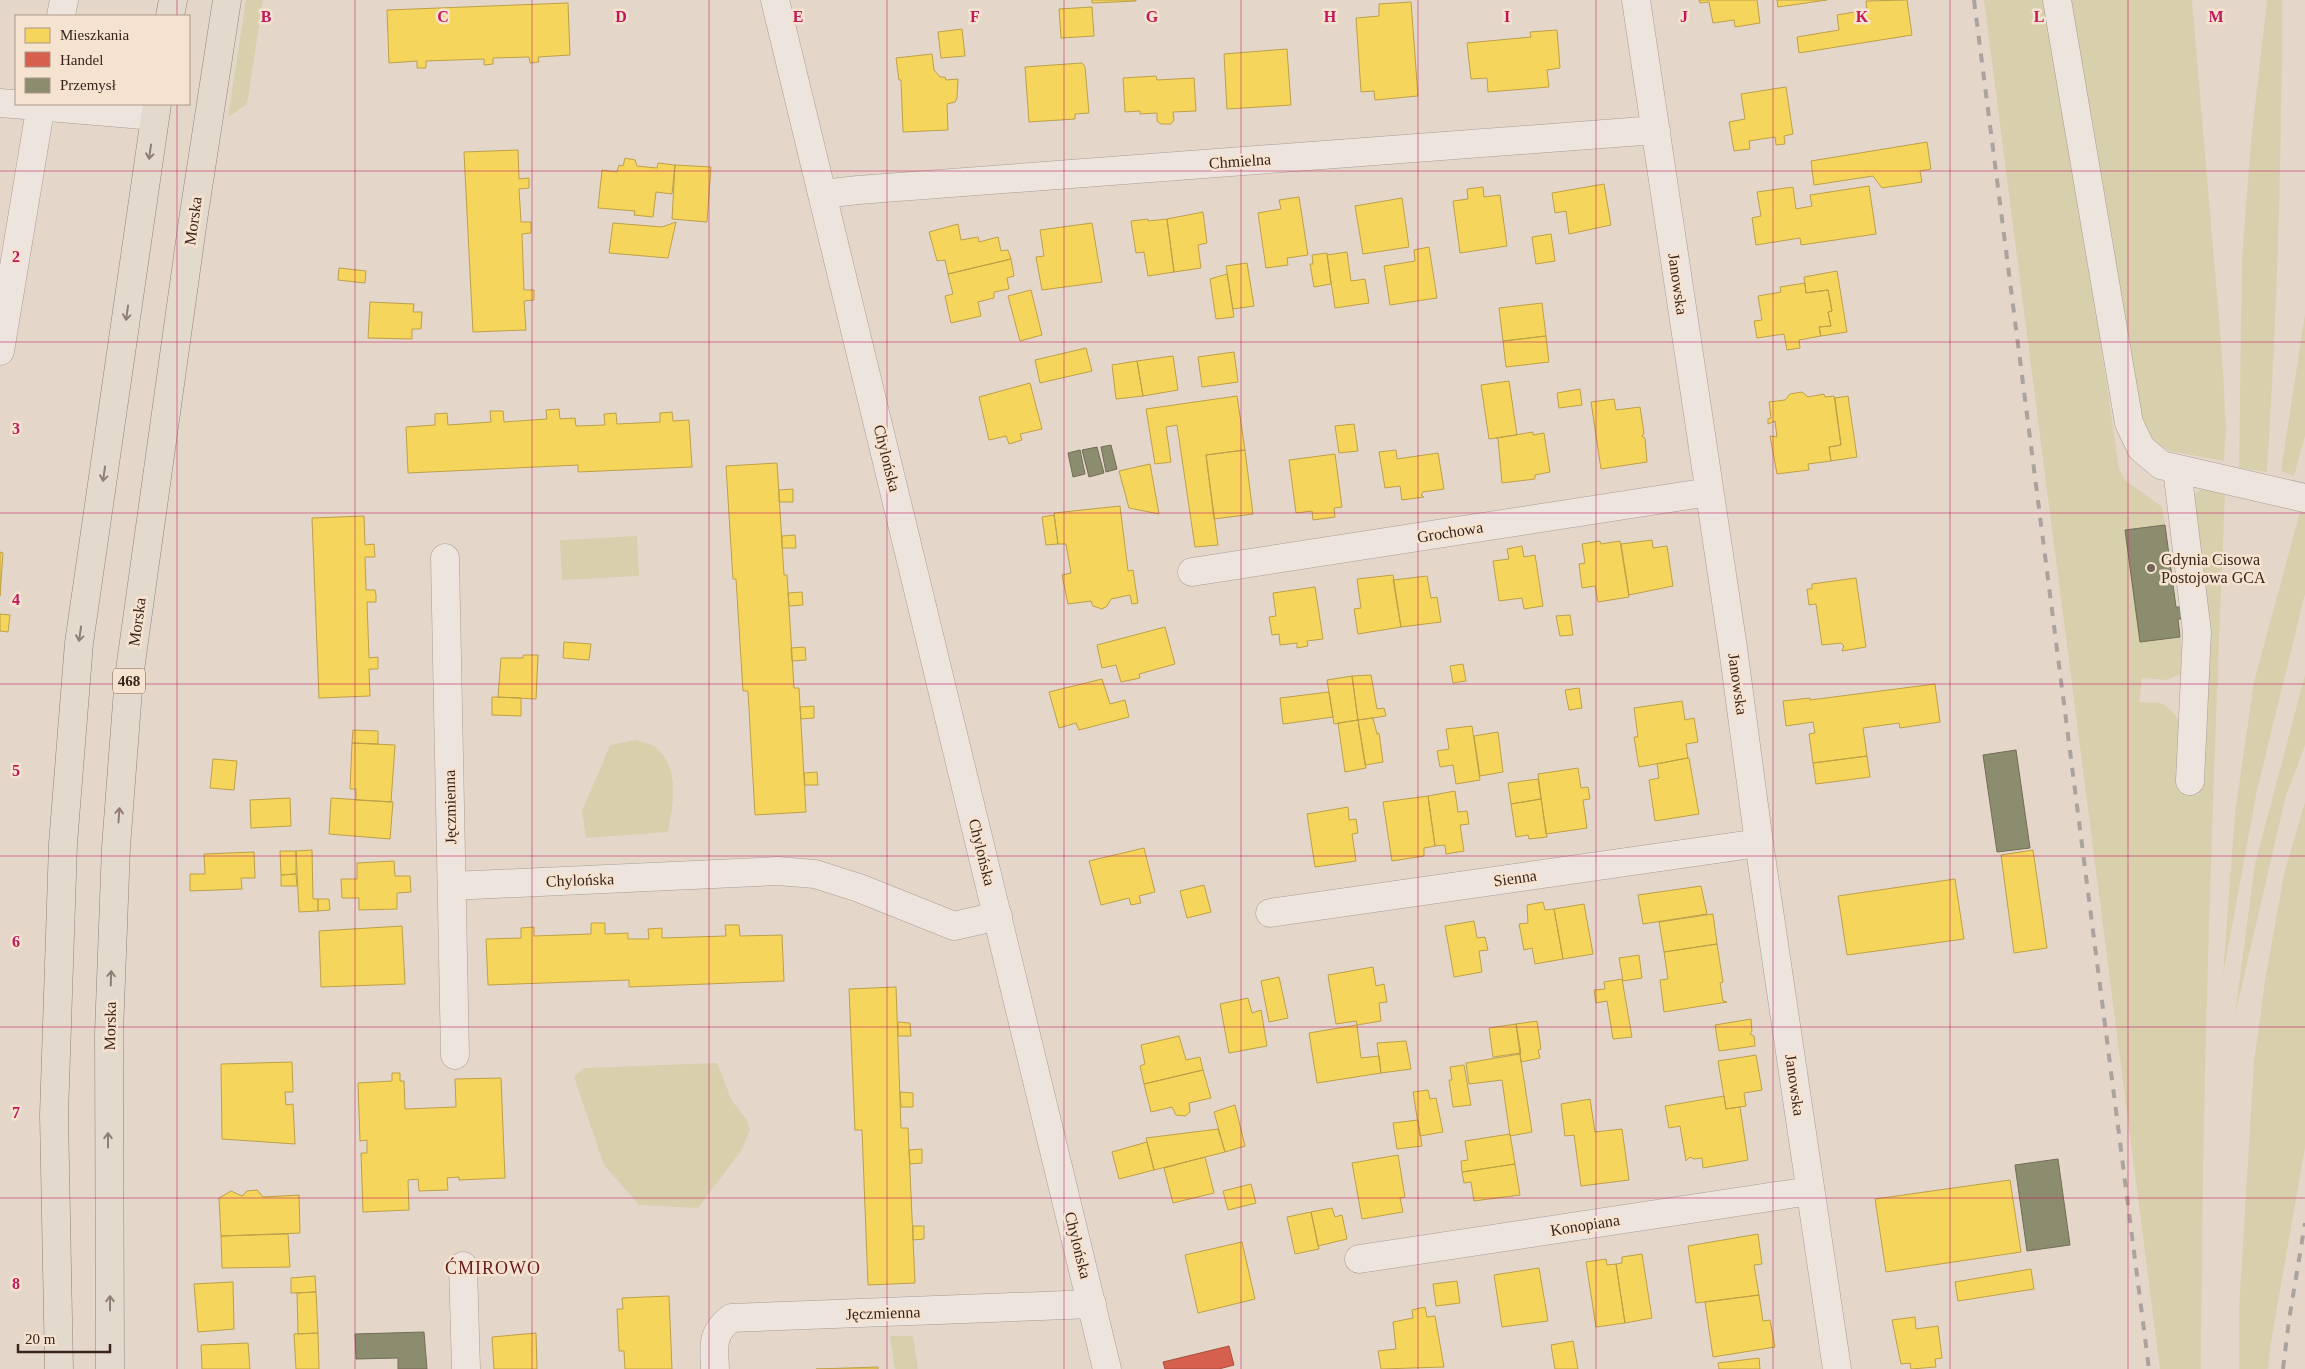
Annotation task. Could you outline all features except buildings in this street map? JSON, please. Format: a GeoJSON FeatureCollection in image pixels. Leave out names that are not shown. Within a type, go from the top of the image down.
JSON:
{"type":"FeatureCollection","features":[{"type":"Feature","properties":{"kind":"main road"},"geometry":{"type":"LineString","coordinates":[[170,15],[173,0]]}},
{"type":"Feature","properties":{"kind":"main road","name":"Morska"},"geometry":{"type":"LineString","coordinates":[[110,1369],[109,1033],[116,847],[129,677],[192,230],[227,0]]}},
{"type":"Feature","properties":{"kind":"main road"},"geometry":{"type":"LineString","coordinates":[[59,1369],[54,1114],[61,872],[79,643],[156,110]]}},
{"type":"Feature","properties":{"kind":"street"},"geometry":{"type":"LineString","coordinates":[[61,15],[64,0]]}},
{"type":"Feature","properties":{"kind":"street","name":"Chylońska"},"geometry":{"type":"LineString","coordinates":[[775,0],[1107,1369]]}},
{"type":"Feature","properties":{"kind":"street","name":"Janowska"},"geometry":{"type":"LineString","coordinates":[[1636,0],[1708,492],[1733,648],[1759,843],[1837,1369]]}},
{"type":"Feature","properties":{"kind":"street"},"geometry":{"type":"LineString","coordinates":[[2057,0],[2129,423],[2141,448],[2161,465],[2305,498]]}},
{"type":"Feature","properties":{"kind":"street"},"geometry":{"type":"LineString","coordinates":[[0,103],[15,104]]}},
{"type":"Feature","properties":{"kind":"street"},"geometry":{"type":"LineString","coordinates":[[0,351],[41,105],[156,110]]}},
{"type":"Feature","properties":{"kind":"street","name":"Chmielna"},"geometry":{"type":"LineString","coordinates":[[823,194],[1656,130]]}},
{"type":"Feature","properties":{"kind":"street"},"geometry":{"type":"LineString","coordinates":[[2177,469],[2197,632],[2190,781]]}},
{"type":"Feature","properties":{"kind":"street","name":"Grochowa"},"geometry":{"type":"LineString","coordinates":[[1192,572],[1708,492]]}},
{"type":"Feature","properties":{"kind":"street","name":"Jęczmienna"},"geometry":{"type":"LineString","coordinates":[[445,558],[455,1055]]}},
{"type":"Feature","properties":{"kind":"street","name":"Sienna"},"geometry":{"type":"LineString","coordinates":[[1270,913],[1759,843]]}},
{"type":"Feature","properties":{"kind":"street","name":"Chylońska"},"geometry":{"type":"LineString","coordinates":[[452,886],[778,872],[815,874],[859,888],[954,926],[998,916]]}},
{"type":"Feature","properties":{"kind":"street","name":"Konopiana"},"geometry":{"type":"LineString","coordinates":[[1359,1259],[1810,1191]]}},
{"type":"Feature","properties":{"kind":"street"},"geometry":{"type":"LineString","coordinates":[[462,1266],[466,1369]]}},
{"type":"Feature","properties":{"kind":"street","name":"Jęczmienna"},"geometry":{"type":"LineString","coordinates":[[715,1369],[714,1338],[721,1326],[731,1318],[1092,1304]]}},
{"type":"Feature","properties":{"kind":"shaded area"},"geometry":{"type":"Polygon","coordinates":[[[246,0],[263,0],[247,104],[228,117],[246,0]]]}},
{"type":"Feature","properties":{"kind":"shaded area"},"geometry":{"type":"Polygon","coordinates":[[[1984,0],[2047,0],[2083,219],[2119,469],[2126,481],[2162,507],[2165,525],[2125,530],[2141,642],[2180,637],[2186,655],[2185,672],[2167,680],[2142,678],[2139,702],[2164,705],[2173,712],[2182,727],[2185,738],[2181,793],[2199,795],[2206,628],[2190,507],[2196,493],[2206,486],[2225,492],[2212,821],[2206,1040],[2201,1369],[2160,1369],[1984,0]]]}},
{"type":"Feature","properties":{"kind":"shaded area"},"geometry":{"type":"Polygon","coordinates":[[[2069,0],[2192,0],[2222,354],[2226,429],[2224,461],[2170,451],[2155,443],[2136,411],[2069,0]]]}},
{"type":"Feature","properties":{"kind":"shaded area"},"geometry":{"type":"Polygon","coordinates":[[[2267,0],[2282,0],[2278,236],[2267,472],[2239,468],[2242,258],[2251,141],[2267,0]]]}},
{"type":"Feature","properties":{"kind":"shaded area"},"geometry":{"type":"Polygon","coordinates":[[[2305,314],[2305,436],[2294,476],[2281,471],[2305,314]]]}},
{"type":"Feature","properties":{"kind":"shaded area"},"geometry":{"type":"Polygon","coordinates":[[[2300,512],[2305,513],[2305,594],[2257,790],[2223,975],[2235,813],[2254,682],[2300,512]]]}},
{"type":"Feature","properties":{"kind":"shaded area"},"geometry":{"type":"Polygon","coordinates":[[[637,536],[639,576],[562,580],[560,540],[637,536]]]}},
{"type":"Feature","properties":{"kind":"shaded area"},"geometry":{"type":"Polygon","coordinates":[[[2305,675],[2305,745],[2285,799],[2235,1015],[2255,864],[2305,675]]]}},
{"type":"Feature","properties":{"kind":"shaded area"},"geometry":{"type":"Polygon","coordinates":[[[636,740],[656,747],[670,767],[673,799],[668,832],[586,838],[582,811],[610,745],[636,740]]]}},
{"type":"Feature","properties":{"kind":"shaded area"},"geometry":{"type":"Polygon","coordinates":[[[2305,802],[2305,1147],[2268,1369],[2239,1369],[2239,1309],[2254,1062],[2265,981],[2284,874],[2305,802]]]}},
{"type":"Feature","properties":{"kind":"shaded area"},"geometry":{"type":"Polygon","coordinates":[[[717,1063],[732,1101],[747,1120],[750,1130],[741,1151],[698,1208],[639,1205],[604,1165],[574,1077],[583,1068],[717,1063]]]}},
{"type":"Feature","properties":{"kind":"shaded area"},"geometry":{"type":"Polygon","coordinates":[[[890,1336],[913,1336],[918,1369],[895,1369],[890,1336]]]}},
{"type":"Feature","properties":{"kind":"railway"},"geometry":{"type":"LineString","coordinates":[[1974,0],[2149,1369]]}},
{"type":"Feature","properties":{"kind":"railway"},"geometry":{"type":"LineString","coordinates":[[2283,1369],[2305,1223]]}},
{"type":"Feature","properties":{"kind":"place","name":"Gdynia Cisowa Postojowa GCA"},"geometry":{"type":"Point","coordinates":[2151,568]}},
{"type":"Feature","properties":{"kind":"district","name":"ĆMIROWO"},"geometry":{"type":"Point","coordinates":[493,1268]}}]}
